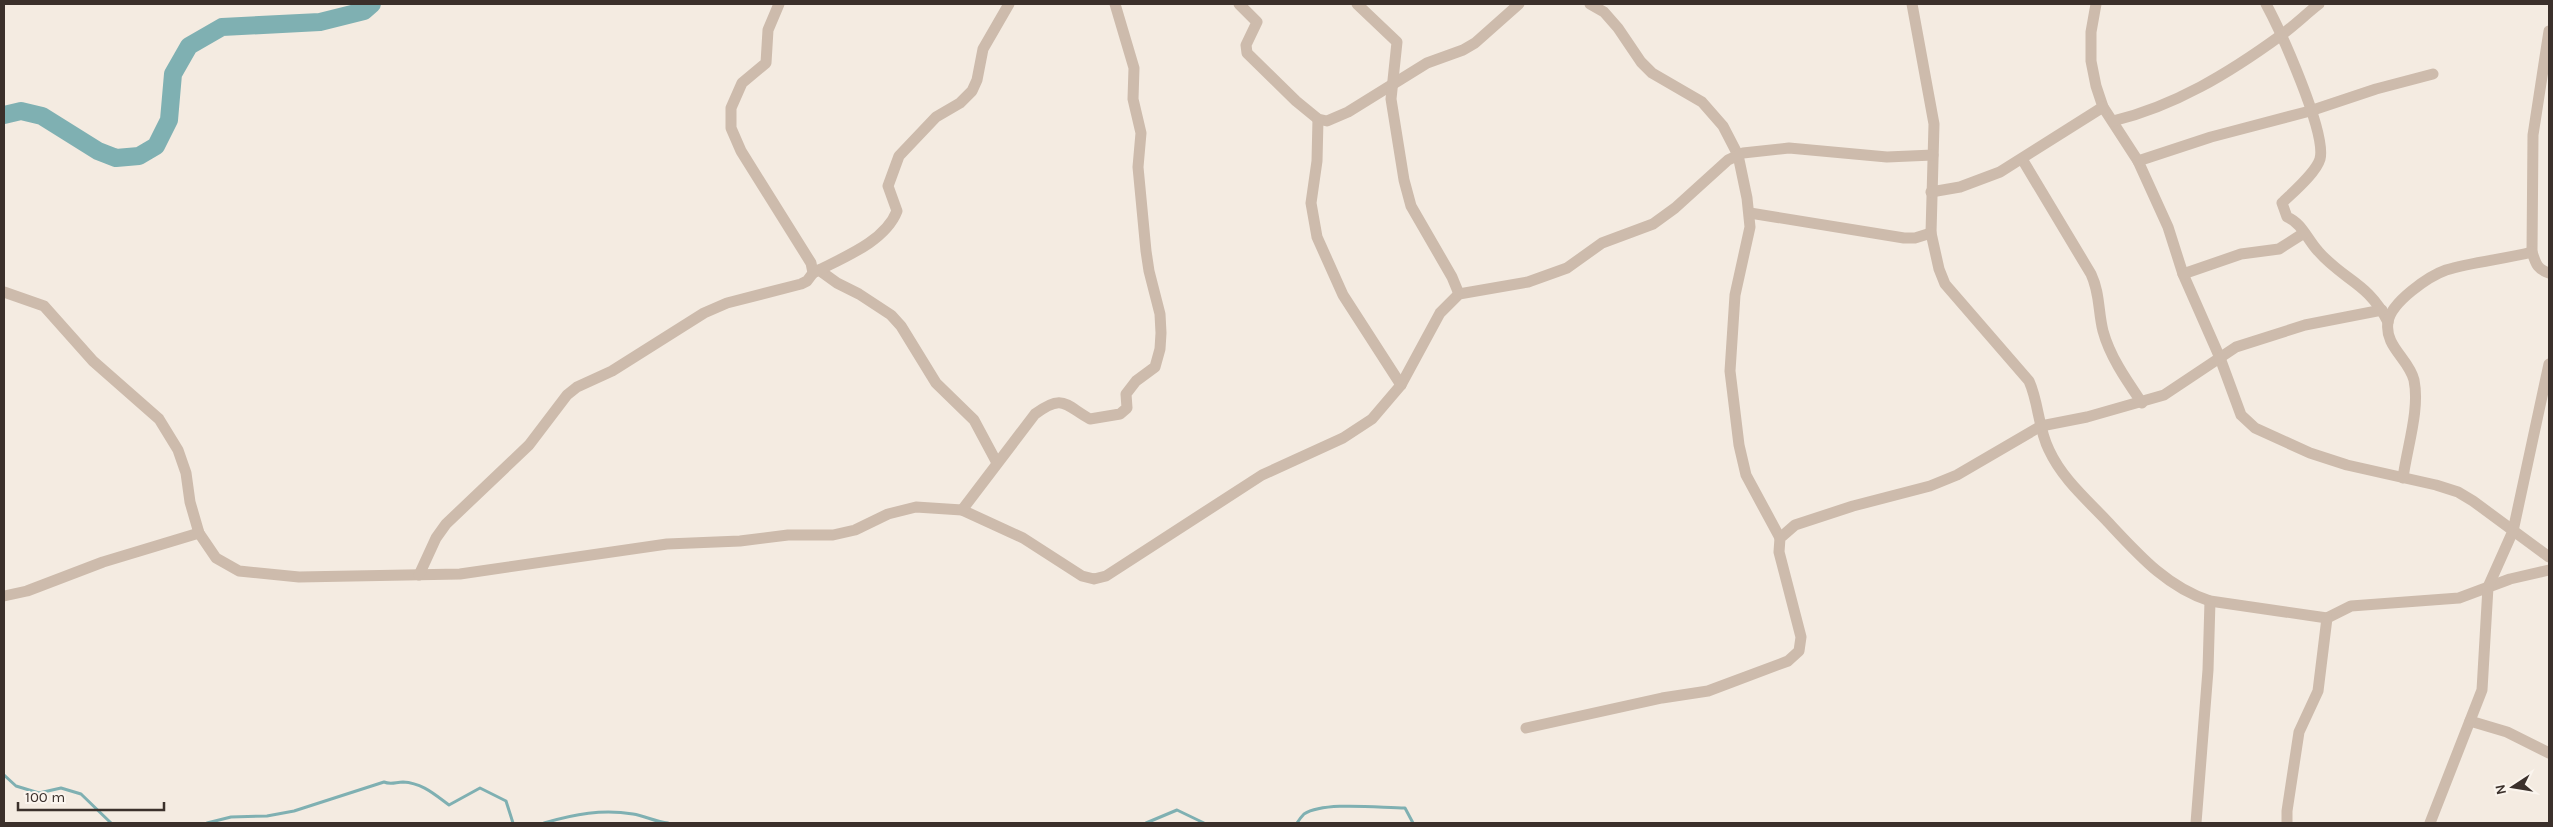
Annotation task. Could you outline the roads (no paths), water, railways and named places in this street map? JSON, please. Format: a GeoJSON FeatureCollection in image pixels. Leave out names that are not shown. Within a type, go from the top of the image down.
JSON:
{"type":"FeatureCollection","features":[{"type":"Feature","properties":{"kind":"street"},"geometry":{"type":"LineString","coordinates":[[779,4],[768,30],[766,64],[742,83],[730,108],[734,137],[816,271],[859,294],[891,315],[901,326],[936,383],[974,420],[997,463]]}},
{"type":"Feature","properties":{"kind":"street"},"geometry":{"type":"LineString","coordinates":[[419,575],[436,538],[446,524],[529,445],[567,395],[577,387],[616,368],[704,313],[727,303],[807,281],[816,271],[859,248],[893,222],[897,211],[888,186],[888,180],[899,156],[936,117],[960,103],[972,91],[977,80],[983,49],[1009,4]]}},
{"type":"Feature","properties":{"kind":"street"},"geometry":{"type":"LineString","coordinates":[[962,510],[1028,421],[1045,406],[1065,403],[1090,419],[1120,414],[1127,408],[1126,394],[1136,381],[1152,371],[1158,358],[1161,333],[1160,314],[1148,271],[1138,167],[1141,133],[1133,99],[1134,68],[1115,4]]}},
{"type":"Feature","properties":{"kind":"street"},"geometry":{"type":"LineString","coordinates":[[1239,4],[1257,22],[1246,45],[1247,53],[1296,101],[1318,119],[1327,121],[1336,118],[1391,86],[1427,62],[1463,50],[1475,43],[1518,4]]}},
{"type":"Feature","properties":{"kind":"street"},"geometry":{"type":"LineString","coordinates":[[1357,4],[1397,42],[1391,99],[1404,180],[1411,206],[1452,277],[1459,294]]}},
{"type":"Feature","properties":{"kind":"street"},"geometry":{"type":"LineString","coordinates":[[1526,728],[1662,698],[1708,692],[1788,661],[1799,651],[1801,637],[1779,552],[1780,538],[1746,475],[1739,446],[1730,371],[1735,295],[1747,246],[1750,213],[1738,155],[1723,126],[1702,102],[1652,73],[1640,62],[1618,28],[1604,12],[1590,4]]}},
{"type":"Feature","properties":{"kind":"street"},"geometry":{"type":"LineString","coordinates":[[1912,4],[1934,124],[1931,233],[1939,269],[1946,284],[2029,381],[2035,394],[2041,426],[2048,449],[2064,476],[2139,556],[2174,584],[2210,601],[2327,618],[2351,606],[2459,598],[2488,587],[2549,570]]}},
{"type":"Feature","properties":{"kind":"street"},"geometry":{"type":"LineString","coordinates":[[2096,4],[2091,32],[2091,61],[2103,107],[2138,161],[2168,227],[2183,274],[2220,358],[2241,416],[2255,428],[2310,453],[2348,465],[2436,484],[2458,492],[2473,500],[2549,557]]}},
{"type":"Feature","properties":{"kind":"street"},"geometry":{"type":"LineString","coordinates":[[2266,4],[2282,35],[2310,111],[2320,146],[2320,159],[2315,169],[2282,203],[2287,218],[2296,221],[2325,259],[2358,283],[2370,294],[2382,310],[2388,322],[2390,339],[2413,378],[2415,393],[2402,478]]}},
{"type":"Feature","properties":{"kind":"street"},"geometry":{"type":"LineString","coordinates":[[2113,121],[2135,116],[2192,92],[2282,35],[2319,4]]}},
{"type":"Feature","properties":{"kind":"street"},"geometry":{"type":"LineString","coordinates":[[2549,31],[2533,135],[2532,252],[2539,269],[2549,273]]}},
{"type":"Feature","properties":{"kind":"street"},"geometry":{"type":"LineString","coordinates":[[2138,161],[2211,136],[2310,111],[2376,89],[2433,74]]}},
{"type":"Feature","properties":{"kind":"street"},"geometry":{"type":"LineString","coordinates":[[1931,192],[1980,181],[2022,159],[2059,133],[2103,107]]}},
{"type":"Feature","properties":{"kind":"street"},"geometry":{"type":"LineString","coordinates":[[1318,119],[1317,161],[1311,203],[1318,237],[1343,295],[1401,385]]}},
{"type":"Feature","properties":{"kind":"street"},"geometry":{"type":"LineString","coordinates":[[4,292],[44,306],[93,361],[159,419],[178,450],[186,473],[190,502],[199,533],[210,550],[224,564],[251,574],[362,578],[460,574],[667,544],[740,541],[788,535],[833,535],[855,530],[888,514],[916,507],[962,510],[995,523],[1023,538],[1082,576],[1100,579],[1262,475],[1356,431],[1372,420],[1401,385],[1440,313],[1459,294],[1528,282],[1568,268],[1602,243],[1653,224],[1675,208],[1711,173],[1728,160],[1755,150],[1789,148],[1887,158],[1933,156]]}},
{"type":"Feature","properties":{"kind":"street"},"geometry":{"type":"LineString","coordinates":[[2022,159],[2091,274],[2098,292],[2102,330],[2107,346],[2142,403]]}},
{"type":"Feature","properties":{"kind":"street"},"geometry":{"type":"LineString","coordinates":[[1750,213],[1904,238],[1915,238],[1931,233]]}},
{"type":"Feature","properties":{"kind":"street"},"geometry":{"type":"LineString","coordinates":[[2183,274],[2241,254],[2279,249],[2304,233]]}},
{"type":"Feature","properties":{"kind":"street"},"geometry":{"type":"LineString","coordinates":[[2388,322],[2394,308],[2407,295],[2444,271],[2532,252]]}},
{"type":"Feature","properties":{"kind":"street"},"geometry":{"type":"LineString","coordinates":[[1780,538],[1795,525],[1816,516],[1895,497],[1957,475],[2041,426],[2142,403],[2164,396],[2182,386],[2236,347],[2305,324],[2382,310]]}},
{"type":"Feature","properties":{"kind":"street"},"geometry":{"type":"LineString","coordinates":[[2430,823],[2479,698],[2483,681],[2488,587],[2513,531],[2549,364]]}},
{"type":"Feature","properties":{"kind":"street"},"geometry":{"type":"LineString","coordinates":[[4,596],[27,591],[104,562],[199,533]]}},
{"type":"Feature","properties":{"kind":"street"},"geometry":{"type":"LineString","coordinates":[[2196,823],[2207,679],[2210,601]]}},
{"type":"Feature","properties":{"kind":"street"},"geometry":{"type":"LineString","coordinates":[[2287,823],[2287,811],[2299,732],[2318,691],[2327,618]]}},
{"type":"Feature","properties":{"kind":"street"},"geometry":{"type":"LineString","coordinates":[[2470,721],[2507,732],[2549,753]]}},
{"type":"Feature","properties":{"kind":"waterway"},"geometry":{"type":"LineString","coordinates":[[4,115],[21,111],[42,116],[98,151],[116,158],[139,156],[156,146],[169,120],[173,74],[189,46],[222,27],[320,22],[364,11],[372,4]]}},
{"type":"Feature","properties":{"kind":"waterway"},"geometry":{"type":"LineString","coordinates":[[4,775],[16,786],[39,793],[61,788],[81,794],[111,823]]}},
{"type":"Feature","properties":{"kind":"waterway"},"geometry":{"type":"LineString","coordinates":[[207,823],[231,817],[267,816],[294,811],[384,782],[416,784],[449,805],[480,788],[506,801],[513,823]]}},
{"type":"Feature","properties":{"kind":"waterway"},"geometry":{"type":"LineString","coordinates":[[1297,823],[1304,814],[1313,810],[1339,806],[1405,808],[1413,823]]}},
{"type":"Feature","properties":{"kind":"waterway"},"geometry":{"type":"LineString","coordinates":[[1146,823],[1177,810],[1204,823]]}},
{"type":"Feature","properties":{"kind":"waterway"},"geometry":{"type":"LineString","coordinates":[[544,823],[599,812],[633,814],[668,823]]}}]}
